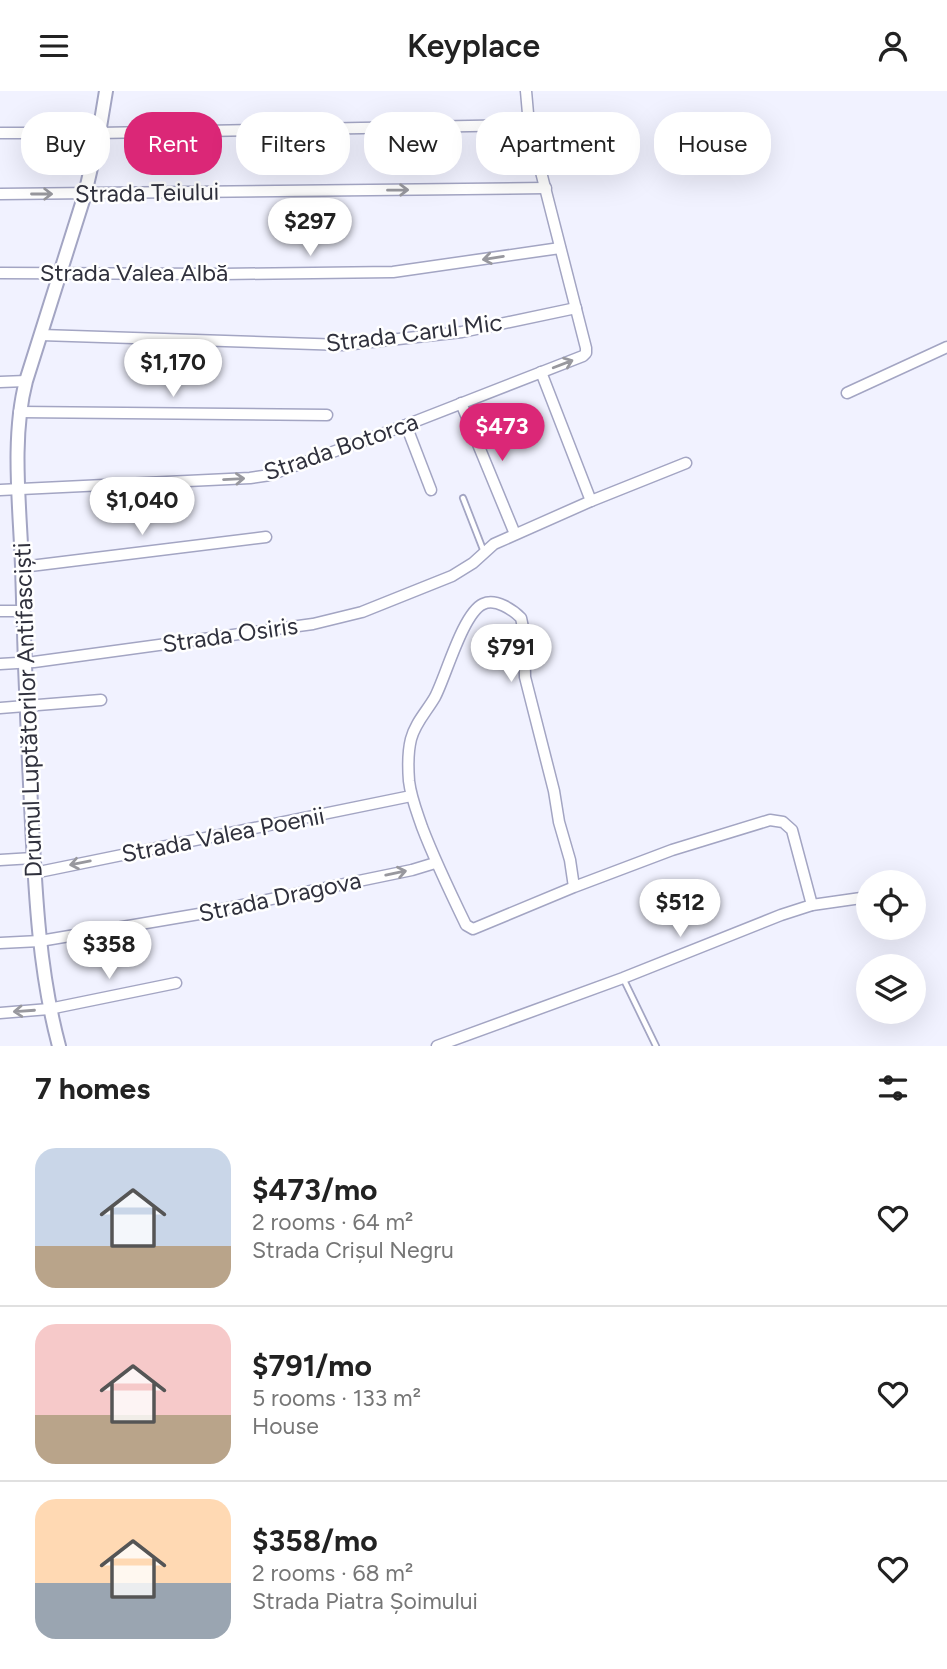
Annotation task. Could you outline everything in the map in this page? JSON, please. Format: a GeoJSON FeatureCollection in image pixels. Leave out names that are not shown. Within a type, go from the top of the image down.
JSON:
{"type":"FeatureCollection","features":[{"type":"Feature","properties":{"kind":"street","name":"Drumul Luptătorilor Antifasciști"},"geometry":{"type":"LineString","coordinates":[[102,112],[106,91]]}},
{"type":"Feature","properties":{"kind":"street"},"geometry":{"type":"LineString","coordinates":[[526,91],[528,112]]}},
{"type":"Feature","properties":{"kind":"street"},"geometry":{"type":"LineString","coordinates":[[110,133],[476,126]]}},
{"type":"Feature","properties":{"kind":"street"},"geometry":{"type":"LineString","coordinates":[[0,133],[21,133]]}},
{"type":"Feature","properties":{"kind":"street","name":"Drumul Luptătorilor Antifasciști"},"geometry":{"type":"LineString","coordinates":[[59,1046],[49,1009],[33,858],[22,611],[19,412],[26,381],[89,175]]}},
{"type":"Feature","properties":{"kind":"street"},"geometry":{"type":"LineString","coordinates":[[542,175],[576,308]]}},
{"type":"Feature","properties":{"kind":"street","name":"Strada Teiului"},"geometry":{"type":"LineString","coordinates":[[0,194],[546,188]]}},
{"type":"Feature","properties":{"kind":"street","name":"Strada Valea Albă"},"geometry":{"type":"LineString","coordinates":[[0,273],[393,272],[560,248]]}},
{"type":"Feature","properties":{"kind":"street","name":"Strada Carul Mic"},"geometry":{"type":"LineString","coordinates":[[41,335],[344,345],[461,332],[576,308]]}},
{"type":"Feature","properties":{"kind":"street","name":"Strada Botorca"},"geometry":{"type":"LineString","coordinates":[[0,490],[250,478],[288,469],[583,356],[586,348],[576,308]]}},
{"type":"Feature","properties":{"kind":"street"},"geometry":{"type":"LineString","coordinates":[[846,393],[947,347]]}},
{"type":"Feature","properties":{"kind":"street"},"geometry":{"type":"LineString","coordinates":[[541,372],[592,501]]}},
{"type":"Feature","properties":{"kind":"street"},"geometry":{"type":"LineString","coordinates":[[0,382],[26,381]]}},
{"type":"Feature","properties":{"kind":"street"},"geometry":{"type":"LineString","coordinates":[[461,404],[515,534]]}},
{"type":"Feature","properties":{"kind":"street"},"geometry":{"type":"LineString","coordinates":[[19,412],[327,415]]}},
{"type":"Feature","properties":{"kind":"street"},"geometry":{"type":"LineString","coordinates":[[406,425],[431,490]]}},
{"type":"Feature","properties":{"kind":"street","name":"Strada Osiris"},"geometry":{"type":"LineString","coordinates":[[0,664],[313,624],[362,612],[452,576],[473,563],[494,544],[515,534],[686,463]]}},
{"type":"Feature","properties":{"kind":"street"},"geometry":{"type":"LineString","coordinates":[[22,567],[266,537]]}},
{"type":"Feature","properties":{"kind":"street"},"geometry":{"type":"LineString","coordinates":[[574,887],[554,791],[525,677],[522,618],[495,603],[482,604],[467,622],[435,696],[410,740],[411,796],[435,863],[469,928],[672,849],[770,820],[783,822],[792,830],[812,905]]}},
{"type":"Feature","properties":{"kind":"street"},"geometry":{"type":"LineString","coordinates":[[0,611],[22,611]]}},
{"type":"Feature","properties":{"kind":"street"},"geometry":{"type":"LineString","coordinates":[[0,708],[101,700]]}},
{"type":"Feature","properties":{"kind":"street","name":"Strada Valea Poenii"},"geometry":{"type":"LineString","coordinates":[[34,873],[411,796]]}},
{"type":"Feature","properties":{"kind":"street"},"geometry":{"type":"LineString","coordinates":[[0,860],[33,858]]}},
{"type":"Feature","properties":{"kind":"street","name":"Strada Dragova"},"geometry":{"type":"LineString","coordinates":[[0,943],[40,941],[199,913],[435,863]]}},
{"type":"Feature","properties":{"kind":"street"},"geometry":{"type":"LineString","coordinates":[[437,1046],[623,978],[780,915],[812,905],[856,899]]}},
{"type":"Feature","properties":{"kind":"street"},"geometry":{"type":"LineString","coordinates":[[0,1013],[49,1009],[176,983]]}},
{"type":"Feature","properties":{"kind":"lane"},"geometry":{"type":"LineString","coordinates":[[463,498],[484,552]]}},
{"type":"Feature","properties":{"kind":"lane"},"geometry":{"type":"LineString","coordinates":[[623,978],[656,1046]]}}]}
